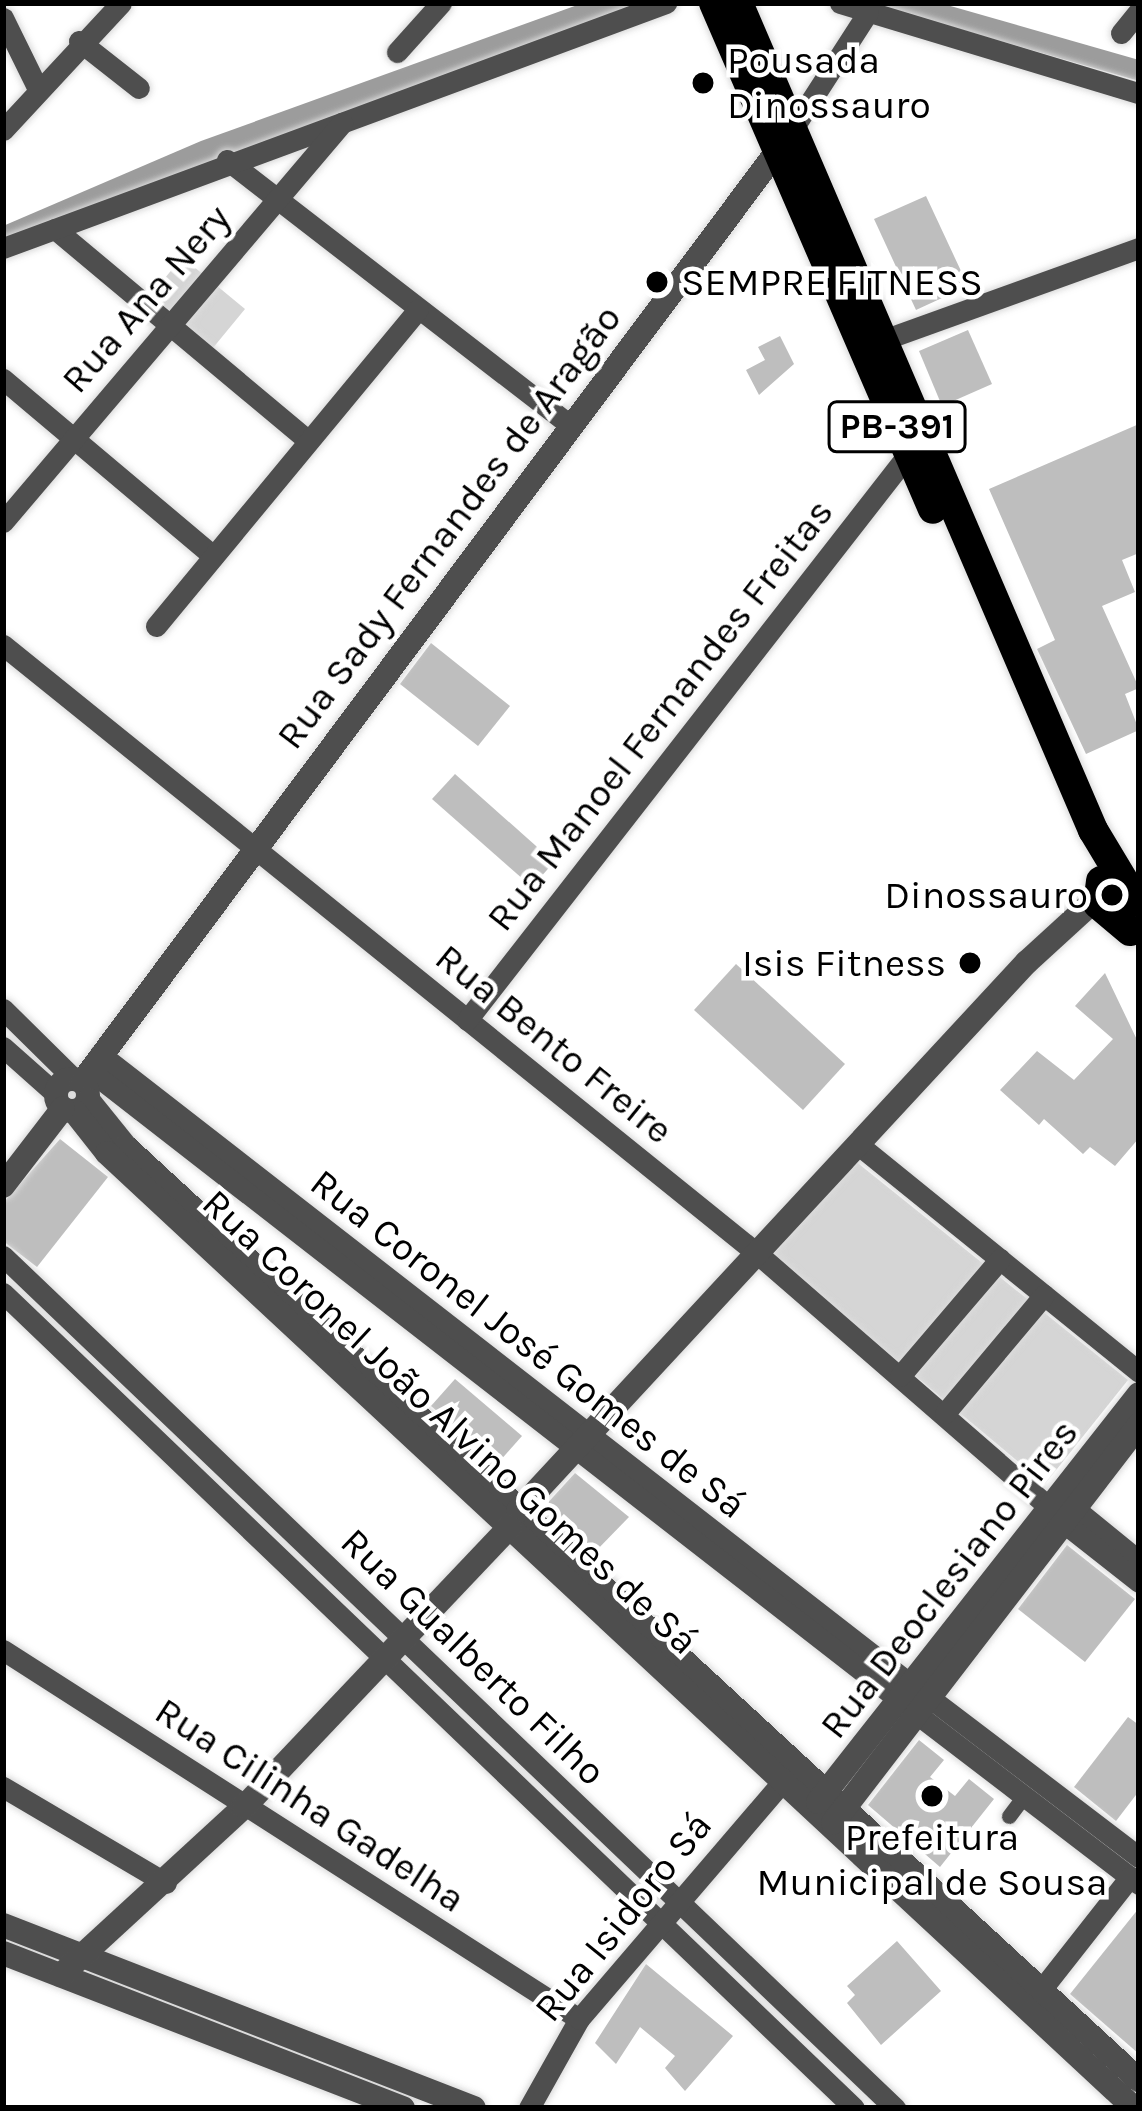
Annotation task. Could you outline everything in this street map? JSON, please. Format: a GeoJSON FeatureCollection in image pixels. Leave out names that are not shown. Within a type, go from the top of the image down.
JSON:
{"type":"FeatureCollection","features":[{"type":"Feature","properties":{"kind":"main road","name":"PB-391"},"geometry":{"type":"LineString","coordinates":[[714,3],[883,340],[1120,900]]}},
{"type":"Feature","properties":{"kind":"main road","name":"PB-391"},"geometry":{"type":"LineString","coordinates":[[737,3],[784,142],[909,453],[1120,900]]}},
{"type":"Feature","properties":{"kind":"street"},"geometry":{"type":"LineString","coordinates":[[3,130],[79,41],[121,3]]}},
{"type":"Feature","properties":{"kind":"street"},"geometry":{"type":"LineString","coordinates":[[397,52],[441,3]]}},
{"type":"Feature","properties":{"kind":"street"},"geometry":{"type":"LineString","coordinates":[[3,248],[227,160],[342,123],[666,3]]}},
{"type":"Feature","properties":{"kind":"street"},"geometry":{"type":"LineString","coordinates":[[840,3],[1139,94]]}},
{"type":"Feature","properties":{"kind":"street"},"geometry":{"type":"LineString","coordinates":[[1121,33],[1139,11]]}},
{"type":"Feature","properties":{"kind":"street","name":"Rua Sady Fernandes de Aragão"},"geometry":{"type":"LineString","coordinates":[[3,1186],[784,142],[868,12]]}},
{"type":"Feature","properties":{"kind":"street"},"geometry":{"type":"LineString","coordinates":[[3,18],[38,89]]}},
{"type":"Feature","properties":{"kind":"street"},"geometry":{"type":"LineString","coordinates":[[79,41],[139,88]]}},
{"type":"Feature","properties":{"kind":"street","name":"Rua Ana Nery"},"geometry":{"type":"LineString","coordinates":[[3,522],[342,123]]}},
{"type":"Feature","properties":{"kind":"street"},"geometry":{"type":"LineString","coordinates":[[227,160],[570,425]]}},
{"type":"Feature","properties":{"kind":"street"},"geometry":{"type":"LineString","coordinates":[[55,229],[307,440]]}},
{"type":"Feature","properties":{"kind":"street"},"geometry":{"type":"LineString","coordinates":[[883,340],[1139,248]]}},
{"type":"Feature","properties":{"kind":"street"},"geometry":{"type":"LineString","coordinates":[[156,626],[418,309]]}},
{"type":"Feature","properties":{"kind":"street"},"geometry":{"type":"LineString","coordinates":[[3,380],[213,556]]}},
{"type":"Feature","properties":{"kind":"street","name":"Rua Manoel Fernandes Freitas"},"geometry":{"type":"LineString","coordinates":[[467,1021],[909,453]]}},
{"type":"Feature","properties":{"kind":"street","name":"Rua Bento Freire"},"geometry":{"type":"LineString","coordinates":[[3,645],[759,1256],[1063,1514]]}},
{"type":"Feature","properties":{"kind":"street"},"geometry":{"type":"LineString","coordinates":[[61,1975],[244,1807],[518,1523],[578,1444],[759,1256],[1059,928],[1120,900]]}},
{"type":"Feature","properties":{"kind":"street"},"geometry":{"type":"LineString","coordinates":[[3,1009],[78,1087]]}},
{"type":"Feature","properties":{"kind":"street"},"geometry":{"type":"LineString","coordinates":[[3,1047],[78,1087]]}},
{"type":"Feature","properties":{"kind":"street","name":"Rua Coronel João Alvino Gomes de Sá"},"geometry":{"type":"LineString","coordinates":[[78,1087],[223,1249],[828,1809]]}},
{"type":"Feature","properties":{"kind":"street","name":"Rua Coronel José Gomes de Sá"},"geometry":{"type":"LineString","coordinates":[[78,1087],[578,1444],[1136,1872]]}},
{"type":"Feature","properties":{"kind":"street"},"geometry":{"type":"LineString","coordinates":[[860,1146],[1139,1372]]}},
{"type":"Feature","properties":{"kind":"street","name":"Rua Gualberto Filho"},"geometry":{"type":"LineString","coordinates":[[3,1256],[207,1450],[534,1800],[854,2108]]}},
{"type":"Feature","properties":{"kind":"street"},"geometry":{"type":"LineString","coordinates":[[900,1376],[1000,1259]]}},
{"type":"Feature","properties":{"kind":"street","name":"Rua Gualberto Filho"},"geometry":{"type":"LineString","coordinates":[[3,1293],[187,1468],[554,1784],[895,2108]]}},
{"type":"Feature","properties":{"kind":"street"},"geometry":{"type":"LineString","coordinates":[[945,1413],[1044,1295]]}},
{"type":"Feature","properties":{"kind":"street"},"geometry":{"type":"LineString","coordinates":[[50,1337],[69,1319]]}},
{"type":"Feature","properties":{"kind":"street","name":"Rua Deoclesiano Pires"},"geometry":{"type":"LineString","coordinates":[[1063,1514],[1139,1394]]}},
{"type":"Feature","properties":{"kind":"street","name":"Rua Deoclesiano Pires"},"geometry":{"type":"LineString","coordinates":[[828,1809],[1139,1425]]}},
{"type":"Feature","properties":{"kind":"street"},"geometry":{"type":"LineString","coordinates":[[187,1468],[207,1450]]}},
{"type":"Feature","properties":{"kind":"street"},"geometry":{"type":"LineString","coordinates":[[1063,1514],[1139,1561]]}},
{"type":"Feature","properties":{"kind":"street"},"geometry":{"type":"LineString","coordinates":[[1063,1514],[1139,1582]]}},
{"type":"Feature","properties":{"kind":"street","name":"Rua Cilinha Gadelha"},"geometry":{"type":"LineString","coordinates":[[3,1650],[579,2019]]}},
{"type":"Feature","properties":{"kind":"street","name":"Rua Coronel José Gomes de Sá"},"geometry":{"type":"LineString","coordinates":[[916,1701],[1024,1796],[1136,1872]]}},
{"type":"Feature","properties":{"kind":"street","name":"Rua Isidoro Sá"},"geometry":{"type":"LineString","coordinates":[[529,2108],[579,2019],[788,1772]]}},
{"type":"Feature","properties":{"kind":"street"},"geometry":{"type":"LineString","coordinates":[[534,1800],[554,1784]]}},
{"type":"Feature","properties":{"kind":"street"},"geometry":{"type":"LineString","coordinates":[[3,1787],[166,1883]]}},
{"type":"Feature","properties":{"kind":"street"},"geometry":{"type":"LineString","coordinates":[[1009,1816],[1024,1796]]}},
{"type":"Feature","properties":{"kind":"street"},"geometry":{"type":"LineString","coordinates":[[828,1809],[1139,2080]]}},
{"type":"Feature","properties":{"kind":"street"},"geometry":{"type":"LineString","coordinates":[[828,1809],[1134,2108]]}},
{"type":"Feature","properties":{"kind":"street"},"geometry":{"type":"LineString","coordinates":[[1041,1990],[1136,1872]]}},
{"type":"Feature","properties":{"kind":"street"},"geometry":{"type":"LineString","coordinates":[[3,1925],[474,2108]]}},
{"type":"Feature","properties":{"kind":"street"},"geometry":{"type":"LineString","coordinates":[[3,1953],[403,2108]]}},
{"type":"Feature","properties":{"kind":"shaded area"},"geometry":{"type":"Polygon","coordinates":[[[583,3],[653,3],[3,241],[3,226],[201,141],[583,3]]]}},
{"type":"Feature","properties":{"kind":"shaded area"},"geometry":{"type":"Polygon","coordinates":[[[869,3],[940,3],[1139,60],[1139,81],[869,3]]]}},
{"type":"Feature","properties":{"kind":"shaded area"},"geometry":{"type":"Polygon","coordinates":[[[182,257],[245,309],[203,360],[140,309],[182,257]]]}},
{"type":"Feature","properties":{"kind":"shaded area"},"geometry":{"type":"Polygon","coordinates":[[[854,1160],[1128,1380],[1045,1484],[772,1256],[854,1160]]]}},
{"type":"Feature","properties":{"kind":"building"},"geometry":{"type":"Polygon","coordinates":[[[926,196],[968,286],[916,310],[874,219],[926,196]]]}},
{"type":"Feature","properties":{"kind":"building"},"geometry":{"type":"Polygon","coordinates":[[[968,330],[992,384],[942,406],[919,351],[968,330]]]}},
{"type":"Feature","properties":{"kind":"building"},"geometry":{"type":"Polygon","coordinates":[[[780,336],[794,364],[759,395],[746,370],[765,360],[758,347],[780,336]]]}},
{"type":"Feature","properties":{"kind":"building"},"geometry":{"type":"Polygon","coordinates":[[[1139,424],[1139,553],[1122,560],[1135,592],[1102,606],[1139,688],[1125,694],[1139,730],[1086,754],[1037,649],[1055,640],[989,489],[1139,424]]]}},
{"type":"Feature","properties":{"kind":"building"},"geometry":{"type":"Polygon","coordinates":[[[431,643],[510,706],[478,746],[400,684],[431,643]]]}},
{"type":"Feature","properties":{"kind":"building"},"geometry":{"type":"Polygon","coordinates":[[[455,774],[554,862],[532,887],[432,799],[455,774]]]}},
{"type":"Feature","properties":{"kind":"building"},"geometry":{"type":"Polygon","coordinates":[[[736,964],[845,1064],[803,1110],[694,1010],[736,964]]]}},
{"type":"Feature","properties":{"kind":"building"},"geometry":{"type":"Polygon","coordinates":[[[1105,973],[1139,1044],[1139,1138],[1115,1166],[1090,1147],[1083,1154],[1044,1119],[1039,1125],[1000,1090],[1037,1051],[1074,1080],[1113,1039],[1075,1006],[1105,973]]]}},
{"type":"Feature","properties":{"kind":"building"},"geometry":{"type":"Polygon","coordinates":[[[60,1139],[108,1177],[37,1267],[3,1241],[3,1203],[60,1139]]]}},
{"type":"Feature","properties":{"kind":"building"},"geometry":{"type":"Polygon","coordinates":[[[455,1379],[522,1436],[498,1463],[431,1406],[455,1379]]]}},
{"type":"Feature","properties":{"kind":"building"},"geometry":{"type":"Polygon","coordinates":[[[575,1473],[629,1517],[593,1554],[543,1508],[575,1473]]]}},
{"type":"Feature","properties":{"kind":"building"},"geometry":{"type":"Polygon","coordinates":[[[1067,1545],[1135,1599],[1085,1662],[1018,1609],[1067,1545]]]}},
{"type":"Feature","properties":{"kind":"building"},"geometry":{"type":"Polygon","coordinates":[[[1128,1717],[1139,1725],[1139,1791],[1116,1821],[1074,1787],[1128,1717]]]}},
{"type":"Feature","properties":{"kind":"building","name":"Prefeitura Municipal de Sousa"},"geometry":{"type":"Polygon","coordinates":[[[919,1740],[944,1760],[930,1777],[955,1796],[969,1779],[994,1799],[940,1867],[868,1805],[919,1740]]]}},
{"type":"Feature","properties":{"kind":"building"},"geometry":{"type":"Polygon","coordinates":[[[1139,1908],[1139,2054],[1070,1994],[1139,1908]]]}},
{"type":"Feature","properties":{"kind":"building"},"geometry":{"type":"Polygon","coordinates":[[[897,1941],[941,1991],[881,2045],[847,2003],[855,1995],[847,1986],[897,1941]]]}},
{"type":"Feature","properties":{"kind":"building"},"geometry":{"type":"Polygon","coordinates":[[[646,1964],[733,2036],[685,2091],[665,2068],[675,2056],[640,2027],[616,2064],[595,2043],[646,1964]]]}},
{"type":"Feature","properties":{"kind":"place","name":"Pousada Dinossauro"},"geometry":{"type":"Point","coordinates":[703,83]}},
{"type":"Feature","properties":{"kind":"place","name":"SEMPRE FITNESS"},"geometry":{"type":"Point","coordinates":[657,282]}},
{"type":"Feature","properties":{"kind":"place","name":"Dinossauro"},"geometry":{"type":"Point","coordinates":[1112,895]}},
{"type":"Feature","properties":{"kind":"place","name":"Isis Fitness"},"geometry":{"type":"Point","coordinates":[970,963]}},
{"type":"Feature","properties":{"kind":"place","name":"Prefeitura Municipal de Sousa"},"geometry":{"type":"Point","coordinates":[932,1796]}}]}
